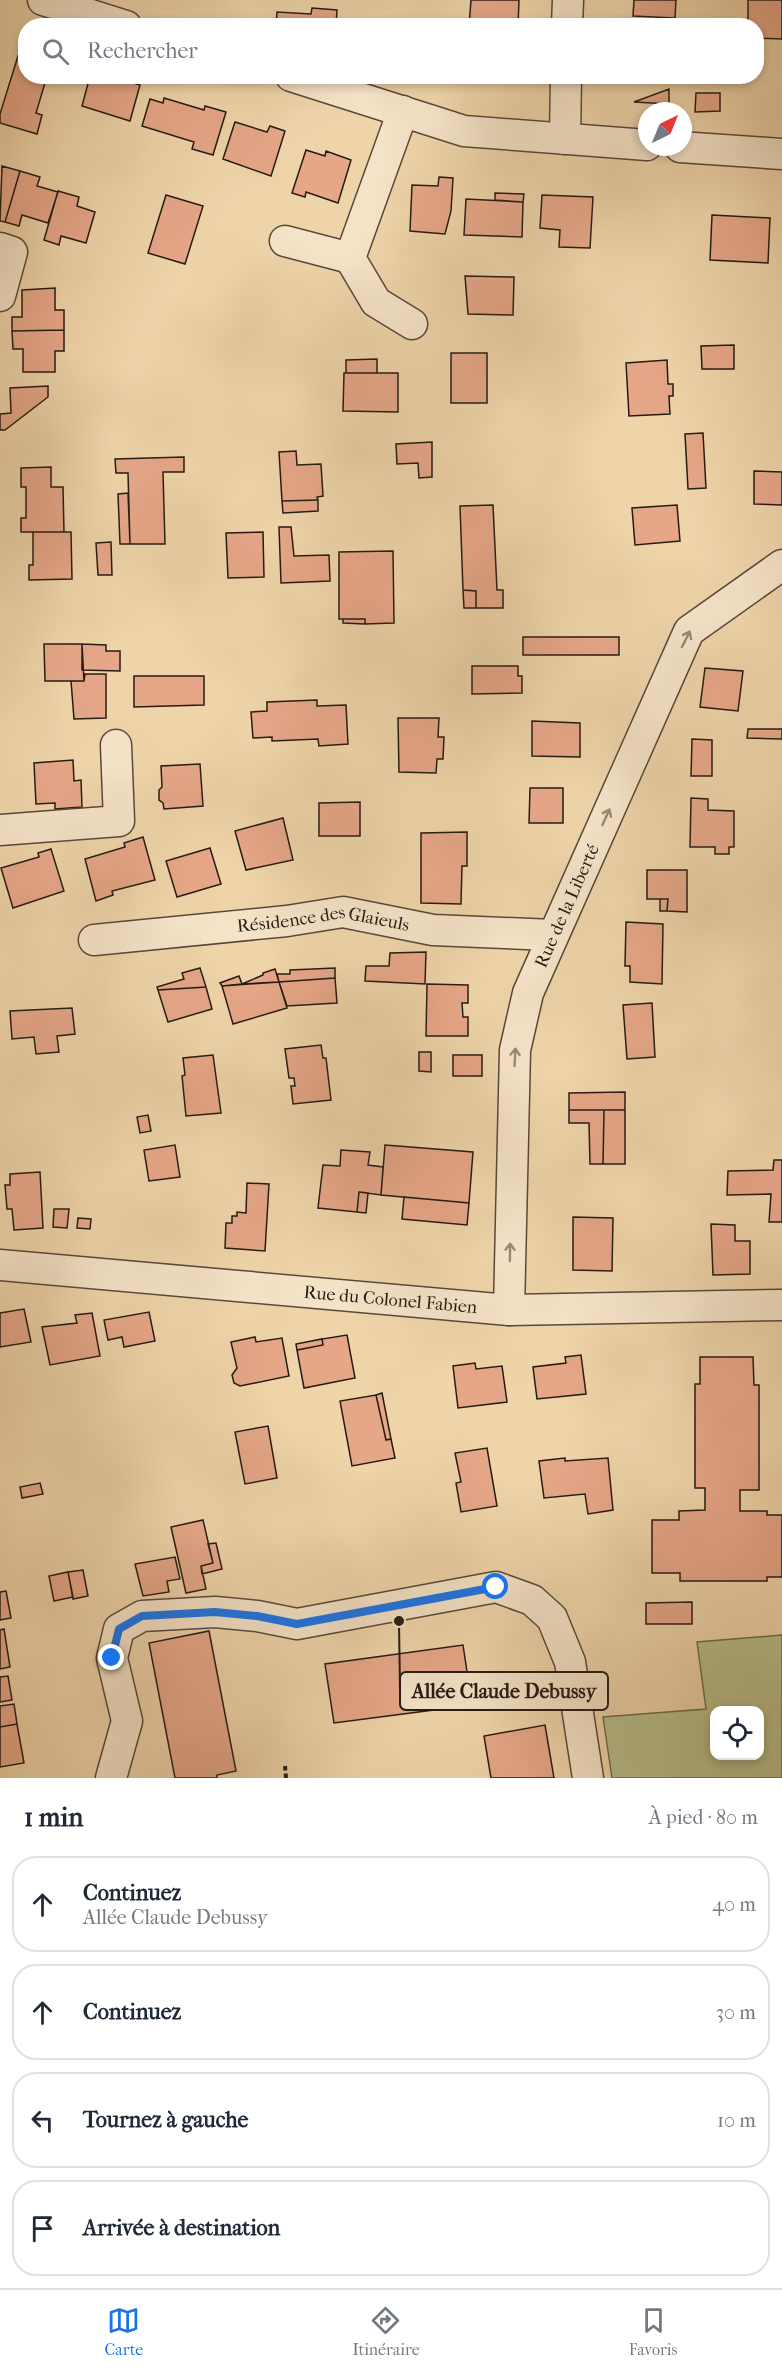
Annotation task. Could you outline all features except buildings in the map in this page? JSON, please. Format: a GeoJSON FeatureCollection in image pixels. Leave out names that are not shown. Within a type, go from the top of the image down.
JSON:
{"type":"FeatureCollection","features":[{"type":"Feature","properties":{"kind":"street"},"geometry":{"type":"LineString","coordinates":[[43,0],[100,18]]}},
{"type":"Feature","properties":{"kind":"street"},"geometry":{"type":"LineString","coordinates":[[567,18],[568,0]]}},
{"type":"Feature","properties":{"kind":"street"},"geometry":{"type":"LineString","coordinates":[[317,84],[464,131],[638,144]]}},
{"type":"Feature","properties":{"kind":"street"},"geometry":{"type":"LineString","coordinates":[[565,139],[566,84]]}},
{"type":"Feature","properties":{"kind":"street"},"geometry":{"type":"LineString","coordinates":[[350,258],[403,111]]}},
{"type":"Feature","properties":{"kind":"street"},"geometry":{"type":"LineString","coordinates":[[692,148],[782,154]]}},
{"type":"Feature","properties":{"kind":"street"},"geometry":{"type":"LineString","coordinates":[[285,241],[350,258],[376,302],[412,324]]}},
{"type":"Feature","properties":{"kind":"street"},"geometry":{"type":"LineString","coordinates":[[0,248],[12,252],[0,296]]}},
{"type":"Feature","properties":{"kind":"street","name":"Rue de la Liberté"},"geometry":{"type":"LineString","coordinates":[[508,1310],[514,1050],[528,993],[689,631],[782,565]]}},
{"type":"Feature","properties":{"kind":"street"},"geometry":{"type":"LineString","coordinates":[[0,830],[118,821],[116,744]]}},
{"type":"Feature","properties":{"kind":"street","name":"Résidence des Glaieuls"},"geometry":{"type":"LineString","coordinates":[[94,940],[287,921],[343,912],[433,930],[553,935]]}},
{"type":"Feature","properties":{"kind":"street","name":"Rue du Colonel Fabien"},"geometry":{"type":"LineString","coordinates":[[0,1265],[508,1310],[782,1305]]}},
{"type":"Feature","properties":{"kind":"street"},"geometry":{"type":"LineString","coordinates":[[111,1778],[127,1721],[112,1658],[119,1629],[142,1616],[215,1612],[257,1616],[297,1624],[496,1587],[532,1600],[552,1618],[570,1662],[588,1778]]}},
{"type":"Feature","properties":{"kind":"path"},"geometry":{"type":"LineString","coordinates":[[285,1766],[286,1778]]}},
{"type":"Feature","properties":{"kind":"green space"},"geometry":{"type":"Polygon","coordinates":[[[782,1635],[782,1778],[612,1778],[603,1717],[706,1709],[697,1642],[782,1635]]]}},
{"type":"Feature","properties":{"kind":"place","name":"Allée Claude Debussy"},"geometry":{"type":"Point","coordinates":[399,1621]}},
{"type":"Feature","properties":{"kind":"route"},"geometry":{"type":"LineString","coordinates":[[112,1658],[119,1629],[142,1616],[215,1612],[257,1616],[297,1624],[496,1587]]}}]}
